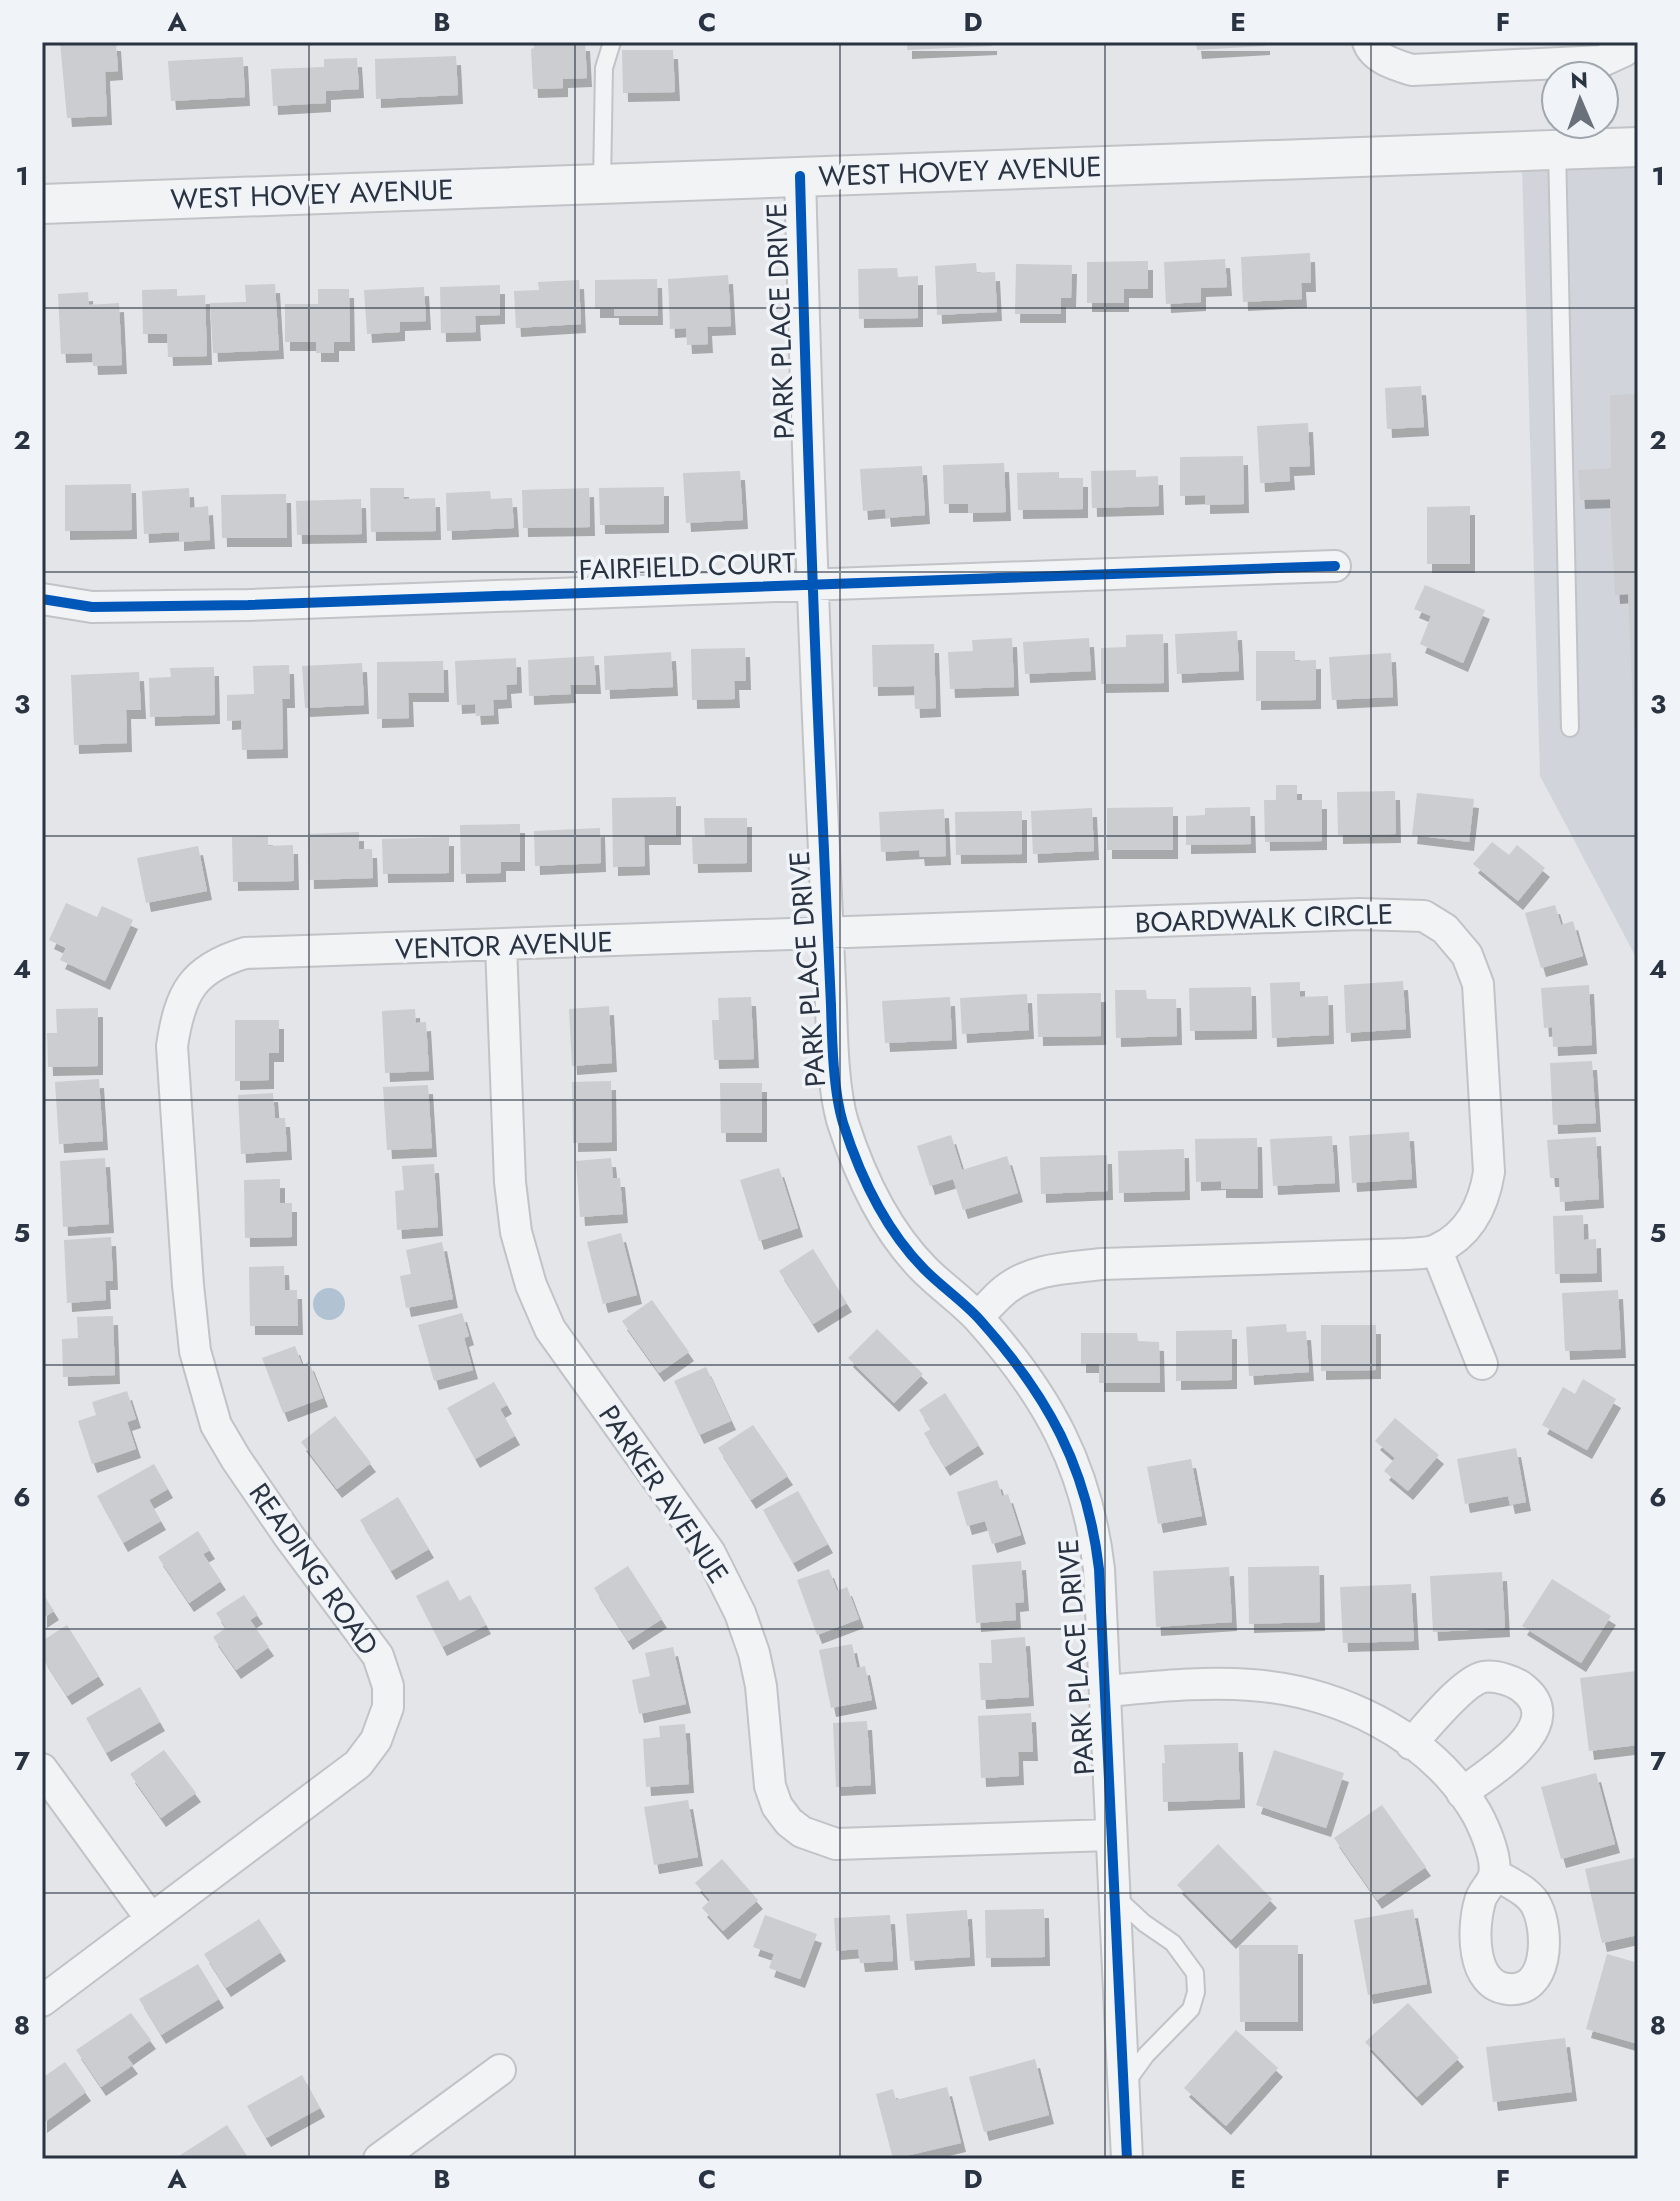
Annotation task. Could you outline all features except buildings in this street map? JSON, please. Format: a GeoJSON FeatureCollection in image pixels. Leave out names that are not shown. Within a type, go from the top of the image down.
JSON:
{"type":"FeatureCollection","features":[{"type":"Feature","properties":{"kind":"street"},"geometry":{"type":"LineString","coordinates":[[1368,42],[1371,49],[1388,62],[1412,70],[1602,61],[1624,51],[1632,42]]}},
{"type":"Feature","properties":{"kind":"street","name":"WEST HOVEY AVENUE"},"geometry":{"type":"LineString","coordinates":[[42,204],[1638,147]]}},
{"type":"Feature","properties":{"kind":"street","name":"PARK PLACE DRIVE"},"geometry":{"type":"LineString","coordinates":[[800,176],[811,585],[832,1043],[842,1120],[862,1172],[891,1229],[923,1269],[978,1317],[1039,1395],[1075,1465],[1095,1536],[1127,2159]]}},
{"type":"Feature","properties":{"kind":"street","name":"FAIRFIELD COURT"},"geometry":{"type":"LineString","coordinates":[[42,599],[92,607],[248,605],[1335,566]]}},
{"type":"Feature","properties":{"kind":"street","name":"BOARDWALK CIRCLE"},"geometry":{"type":"LineString","coordinates":[[828,933],[1360,914],[1424,916],[1457,939],[1478,984],[1489,1172],[1486,1195],[1478,1212],[1462,1233],[1437,1251]]}},
{"type":"Feature","properties":{"kind":"street","name":"VENTOR AVENUE"},"geometry":{"type":"LineString","coordinates":[[190,986],[202,972],[225,959],[245,953],[828,933]]}},
{"type":"Feature","properties":{"kind":"street","name":"PARKER AVENUE"},"geometry":{"type":"LineString","coordinates":[[501,945],[510,1182],[516,1232],[531,1285],[550,1329],[710,1553],[740,1613],[761,1686],[770,1786],[777,1806],[789,1822],[802,1832],[836,1844],[1110,1835]]}},
{"type":"Feature","properties":{"kind":"street","name":"READING ROAD"},"geometry":{"type":"LineString","coordinates":[[42,2001],[358,1764],[376,1740],[388,1707],[388,1686],[378,1656],[288,1535],[216,1425],[195,1351],[172,1046],[176,1020],[190,986]]}},
{"type":"Feature","properties":{"kind":"street"},"geometry":{"type":"LineString","coordinates":[[978,1317],[1007,1289],[1030,1276],[1056,1269],[1102,1264],[1437,1251],[1482,1364]]}},
{"type":"Feature","properties":{"kind":"street"},"geometry":{"type":"LineString","coordinates":[[1411,1744],[1467,1687],[1483,1677],[1519,1684],[1534,1697],[1537,1711],[1533,1730],[1521,1748],[1462,1793]]}},
{"type":"Feature","properties":{"kind":"street"},"geometry":{"type":"LineString","coordinates":[[1105,1691],[1252,1685],[1336,1701],[1427,1755],[1462,1793],[1483,1825],[1495,1874]]}},
{"type":"Feature","properties":{"kind":"street"},"geometry":{"type":"LineString","coordinates":[[42,1769],[151,1919]]}},
{"type":"Feature","properties":{"kind":"street"},"geometry":{"type":"LineString","coordinates":[[379,2159],[500,2070]]}},
{"type":"Feature","properties":{"kind":"lane"},"geometry":{"type":"LineString","coordinates":[[602,184],[604,68],[612,42]]}},
{"type":"Feature","properties":{"kind":"lane"},"geometry":{"type":"LineString","coordinates":[[1557,149],[1570,728]]}},
{"type":"Feature","properties":{"kind":"lane"},"geometry":{"type":"LineString","coordinates":[[1114,1895],[1144,1923],[1173,1943],[1195,1973],[1196,1992],[1191,2009],[1146,2055],[1124,2085]]}},
{"type":"Feature","properties":{"kind":"shaded area"},"geometry":{"type":"Polygon","coordinates":[[[1638,164],[1638,961],[1540,776],[1522,168],[1638,164]]]}},
{"type":"Feature","properties":{"kind":"water"},"geometry":{"type":"Polygon","coordinates":[[[329,1288],[340,1293],[345,1304],[340,1315],[329,1320],[318,1315],[313,1304],[318,1293],[329,1288]]]}},
{"type":"Feature","properties":{"kind":"cycle path"},"geometry":{"type":"LineString","coordinates":[[800,176],[816,681],[837,1096],[858,1163],[886,1220],[911,1255],[980,1320],[1026,1377],[1060,1435],[1085,1498],[1099,1569],[1127,2159]]}},
{"type":"Feature","properties":{"kind":"cycle path"},"geometry":{"type":"LineString","coordinates":[[42,599],[92,607],[248,605],[1335,566]]}}]}
